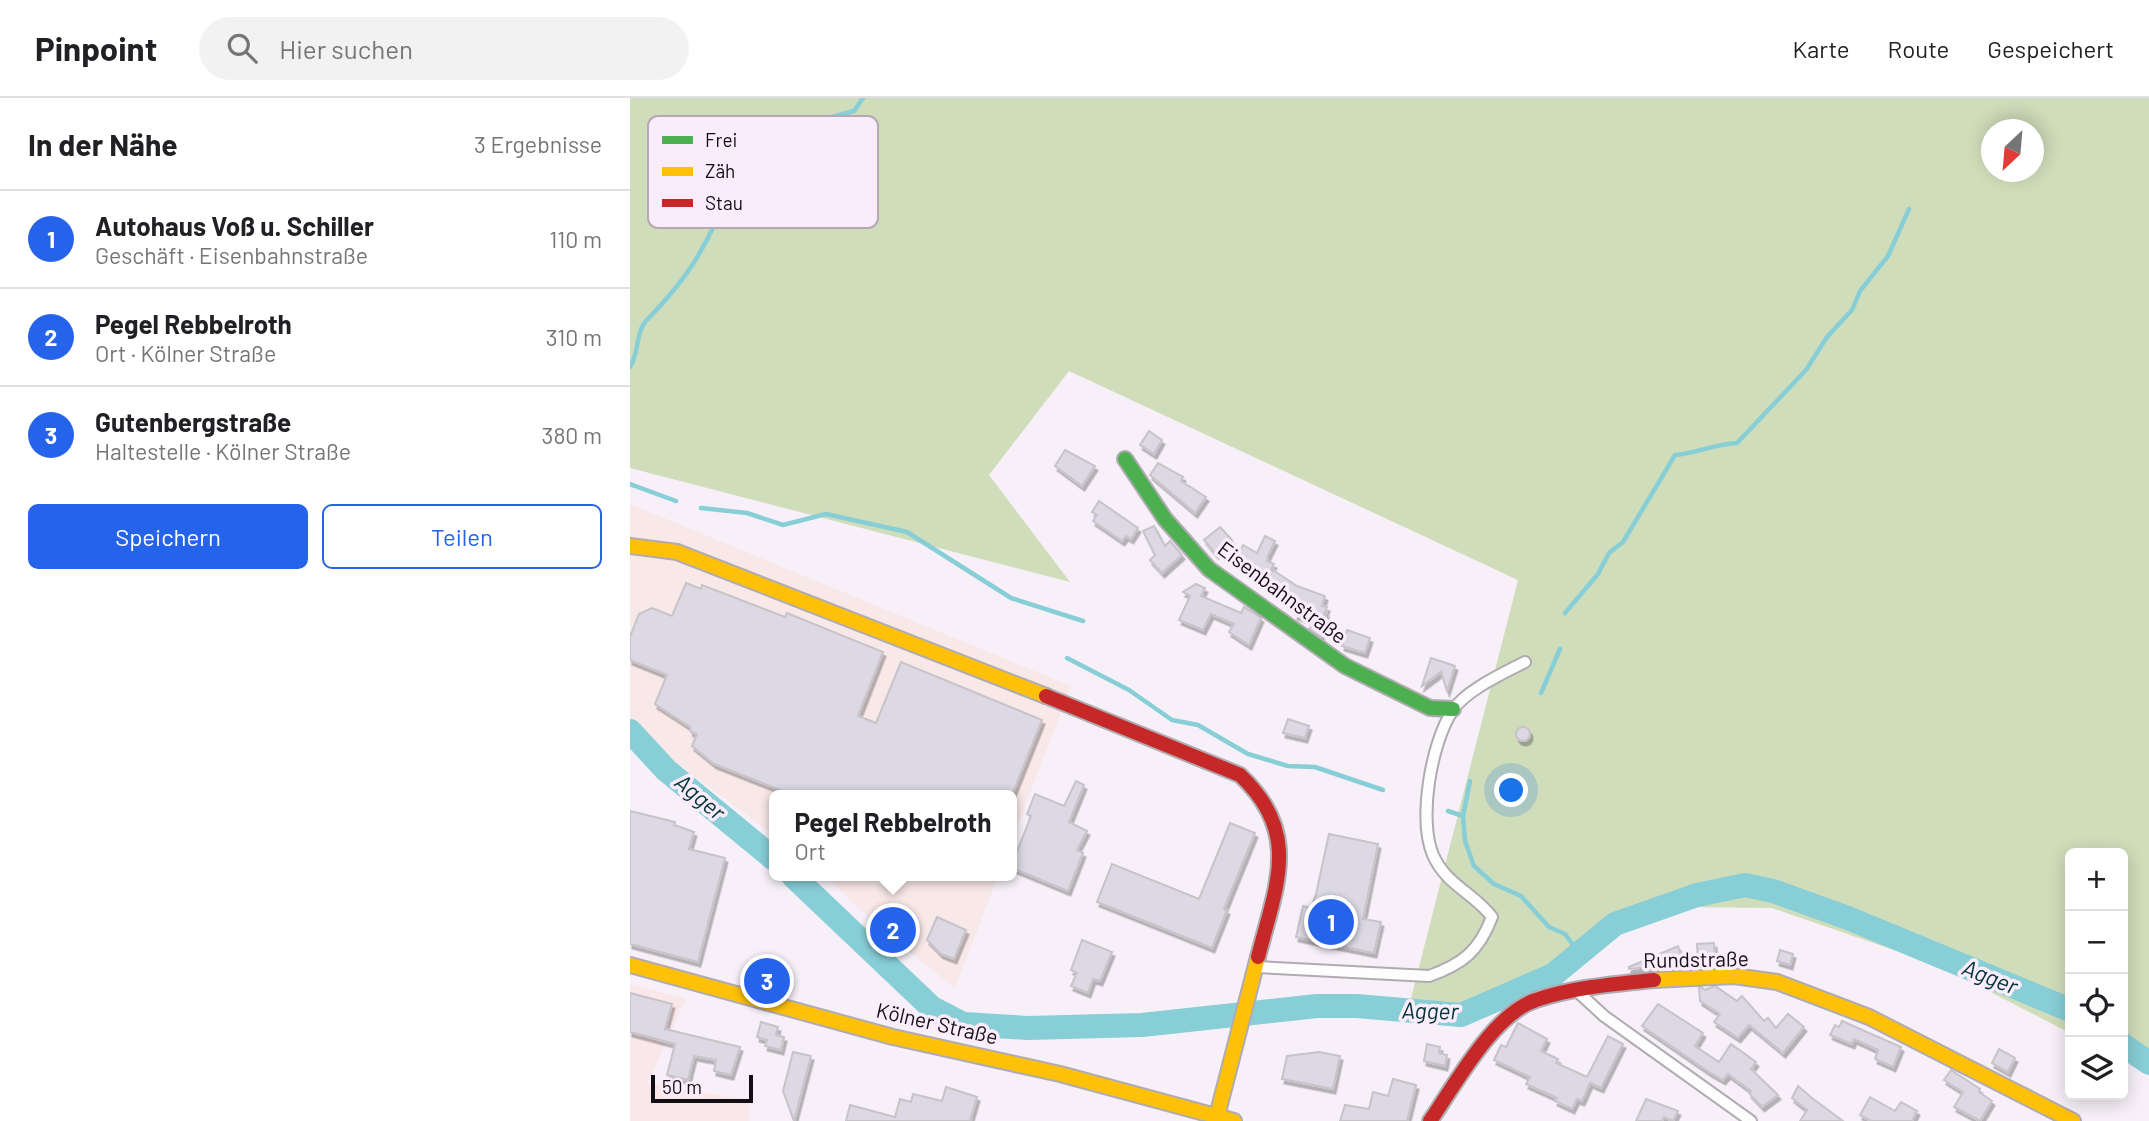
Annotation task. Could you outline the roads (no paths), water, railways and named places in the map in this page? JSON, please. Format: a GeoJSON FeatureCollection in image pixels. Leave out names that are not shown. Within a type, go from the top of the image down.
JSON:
{"type":"FeatureCollection","features":[{"type":"Feature","properties":{"kind":"street","name":"Eisenbahnstraße"},"geometry":{"type":"LineString","coordinates":[[1125,459],[1165,519],[1209,569],[1345,666],[1430,708],[1453,709]]}},
{"type":"Feature","properties":{"kind":"street"},"geometry":{"type":"LineString","coordinates":[[630,546],[677,552],[1240,775],[1266,806],[1274,821],[1282,867],[1217,1116]]}},
{"type":"Feature","properties":{"kind":"street"},"geometry":{"type":"LineString","coordinates":[[1256,967],[1429,976],[1456,967],[1475,950],[1492,917],[1481,903],[1466,895],[1447,878],[1434,856],[1425,826],[1430,776],[1453,709],[1491,680],[1525,662]]}},
{"type":"Feature","properties":{"kind":"street","name":"Kölner Straße"},"geometry":{"type":"LineString","coordinates":[[630,965],[893,1037],[1060,1074],[1234,1121]]}},
{"type":"Feature","properties":{"kind":"street","name":"Rundstraße"},"geometry":{"type":"LineString","coordinates":[[1430,1121],[1461,1072],[1508,1018],[1534,1000],[1613,984],[1689,976],[1734,976],[1777,982],[1915,1038],[2073,1121]]}},
{"type":"Feature","properties":{"kind":"street"},"geometry":{"type":"LineString","coordinates":[[1578,992],[1604,1016],[1751,1121]]}},
{"type":"Feature","properties":{"kind":"waterway"},"geometry":{"type":"LineString","coordinates":[[835,116],[854,111],[863,98]]}},
{"type":"Feature","properties":{"kind":"waterway"},"geometry":{"type":"LineString","coordinates":[[1565,613],[1598,574],[1609,553],[1623,542],[1675,455],[1737,443],[1806,370],[1827,337],[1852,310],[1860,291],[1888,256],[1909,209]]}},
{"type":"Feature","properties":{"kind":"waterway"},"geometry":{"type":"LineString","coordinates":[[630,367],[643,325],[686,274],[712,228]]}},
{"type":"Feature","properties":{"kind":"waterway"},"geometry":{"type":"LineString","coordinates":[[630,484],[676,501]]}},
{"type":"Feature","properties":{"kind":"waterway"},"geometry":{"type":"LineString","coordinates":[[701,508],[747,513],[783,525],[826,514],[907,532],[1011,598],[1083,621]]}},
{"type":"Feature","properties":{"kind":"waterway"},"geometry":{"type":"LineString","coordinates":[[1541,693],[1560,649]]}},
{"type":"Feature","properties":{"kind":"waterway"},"geometry":{"type":"LineString","coordinates":[[1067,658],[1129,690],[1172,720],[1198,725],[1248,754],[1288,766],[1315,767],[1383,790]]}},
{"type":"Feature","properties":{"kind":"waterway","name":"Agger"},"geometry":{"type":"LineString","coordinates":[[630,731],[666,770],[769,855]]}},
{"type":"Feature","properties":{"kind":"waterway"},"geometry":{"type":"LineString","coordinates":[[1463,816],[1470,781]]}},
{"type":"Feature","properties":{"kind":"waterway"},"geometry":{"type":"LineString","coordinates":[[1448,811],[1463,816],[1465,841],[1474,866],[1494,884],[1521,896],[1549,927],[1565,934],[1579,953]]}},
{"type":"Feature","properties":{"kind":"waterway","name":"Agger"},"geometry":{"type":"LineString","coordinates":[[798,881],[932,1008],[963,1024],[1028,1028],[1142,1025],[1317,1006],[1357,1006],[1461,1015],[1553,975],[1615,924],[1697,895],[1745,885],[1773,891],[1848,918],[2065,1008]]}},
{"type":"Feature","properties":{"kind":"waterway","name":"Agger"},"geometry":{"type":"LineString","coordinates":[[2128,1048],[2149,1063]]}},
{"type":"Feature","properties":{"kind":"place","name":"Autohaus Voß u. Schiller"},"geometry":{"type":"Point","coordinates":[1331,922]}},
{"type":"Feature","properties":{"kind":"place","name":"Pegel Rebbelroth"},"geometry":{"type":"Point","coordinates":[893,930]}},
{"type":"Feature","properties":{"kind":"place","name":"Gutenbergstraße"},"geometry":{"type":"Point","coordinates":[767,981]}}]}
